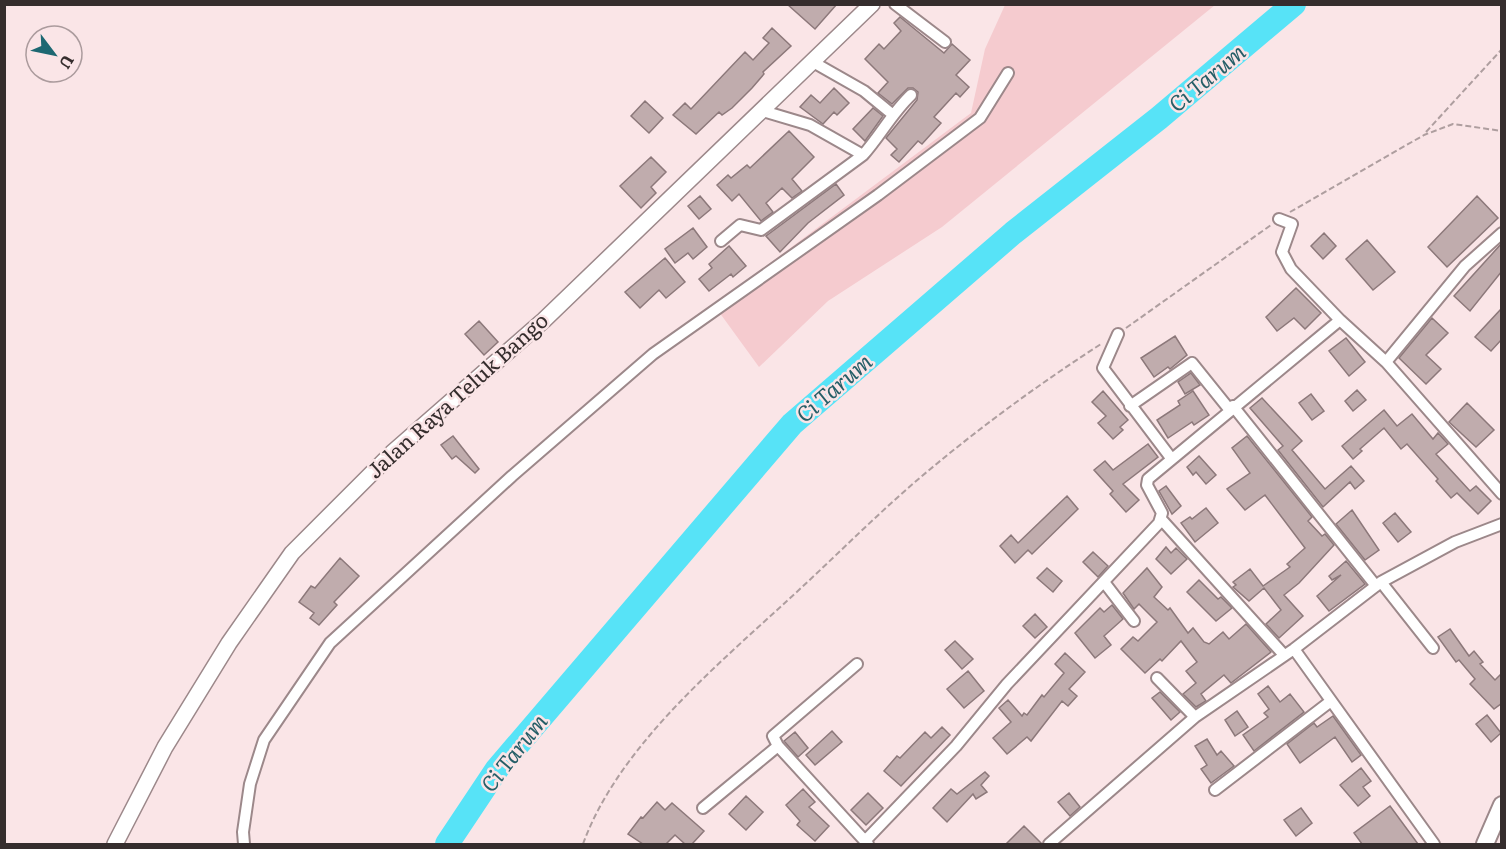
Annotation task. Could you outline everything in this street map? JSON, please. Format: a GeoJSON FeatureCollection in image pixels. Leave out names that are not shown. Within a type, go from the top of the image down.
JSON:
{"type":"FeatureCollection","features":[{"type":"Feature","properties":{"kind":"main road","name":"Jalan Raya Teluk Bango"},"geometry":{"type":"LineString","coordinates":[[115,844],[165,747],[229,643],[292,553],[392,453],[544,320],[764,111],[872,4]]}},
{"type":"Feature","properties":{"kind":"main road"},"geometry":{"type":"LineString","coordinates":[[1485,844],[1502,805]]}},
{"type":"Feature","properties":{"kind":"street"},"geometry":{"type":"LineString","coordinates":[[895,4],[945,42]]}},
{"type":"Feature","properties":{"kind":"street"},"geometry":{"type":"LineString","coordinates":[[813,62],[864,91],[892,114]]}},
{"type":"Feature","properties":{"kind":"street"},"geometry":{"type":"LineString","coordinates":[[244,844],[243,832],[250,784],[264,740],[330,643],[512,476],[653,354],[878,195],[980,118],[1008,73]]}},
{"type":"Feature","properties":{"kind":"street"},"geometry":{"type":"LineString","coordinates":[[721,241],[740,225],[761,230],[863,155],[892,114],[910,94]]}},
{"type":"Feature","properties":{"kind":"street"},"geometry":{"type":"LineString","coordinates":[[764,111],[810,125],[863,155]]}},
{"type":"Feature","properties":{"kind":"street"},"geometry":{"type":"LineString","coordinates":[[1279,219],[1293,226],[1282,247],[1283,256],[1291,269],[1340,320],[1386,362],[1502,494]]}},
{"type":"Feature","properties":{"kind":"street"},"geometry":{"type":"LineString","coordinates":[[1386,362],[1465,266],[1502,233]]}},
{"type":"Feature","properties":{"kind":"street"},"geometry":{"type":"LineString","coordinates":[[856,664],[774,732],[773,738],[867,843],[935,770],[1007,684],[1161,519],[1162,511],[1146,481],[1231,407],[1340,320]]}},
{"type":"Feature","properties":{"kind":"street"},"geometry":{"type":"LineString","coordinates":[[1118,334],[1103,368],[1171,458]]}},
{"type":"Feature","properties":{"kind":"street"},"geometry":{"type":"LineString","coordinates":[[1130,406],[1192,363],[1433,648]]}},
{"type":"Feature","properties":{"kind":"street"},"geometry":{"type":"LineString","coordinates":[[1161,519],[1284,656]]}},
{"type":"Feature","properties":{"kind":"street"},"geometry":{"type":"LineString","coordinates":[[1049,844],[1195,717],[1294,649],[1379,584],[1455,542],[1502,524]]}},
{"type":"Feature","properties":{"kind":"street"},"geometry":{"type":"LineString","coordinates":[[1104,582],[1134,621]]}},
{"type":"Feature","properties":{"kind":"street"},"geometry":{"type":"LineString","coordinates":[[1294,649],[1434,844]]}},
{"type":"Feature","properties":{"kind":"street"},"geometry":{"type":"LineString","coordinates":[[1157,678],[1195,717]]}},
{"type":"Feature","properties":{"kind":"street"},"geometry":{"type":"LineString","coordinates":[[1215,790],[1331,701]]}},
{"type":"Feature","properties":{"kind":"street"},"geometry":{"type":"LineString","coordinates":[[703,808],[778,746]]}},
{"type":"Feature","properties":{"kind":"path"},"geometry":{"type":"LineString","coordinates":[[1424,135],[1502,49]]}},
{"type":"Feature","properties":{"kind":"path"},"geometry":{"type":"LineString","coordinates":[[583,844],[606,792],[636,753],[709,673],[921,477],[1026,393],[1118,334],[1279,219],[1424,135],[1453,124],[1502,131]]}},
{"type":"Feature","properties":{"kind":"shaded area"},"geometry":{"type":"Polygon","coordinates":[[[1005,5],[1215,5],[942,227],[828,301],[759,367],[714,305],[971,113],[985,49],[1005,5]]]}},
{"type":"Feature","properties":{"kind":"building"},"geometry":{"type":"Polygon","coordinates":[[[787,4],[837,4],[815,29],[787,4]]]}},
{"type":"Feature","properties":{"kind":"building"},"geometry":{"type":"Polygon","coordinates":[[[900,17],[944,53],[952,44],[970,60],[956,75],[969,87],[960,97],[956,93],[934,117],[941,123],[922,144],[918,141],[899,162],[891,155],[897,149],[886,138],[917,100],[918,92],[913,88],[908,88],[892,104],[878,93],[888,82],[865,59],[879,44],[884,49],[901,31],[894,23],[900,17]]]}},
{"type":"Feature","properties":{"kind":"building"},"geometry":{"type":"Polygon","coordinates":[[[772,28],[791,46],[763,72],[764,74],[752,88],[732,108],[722,115],[719,112],[696,134],[673,115],[685,103],[691,109],[745,52],[753,60],[769,43],[763,38],[772,28]]]}},
{"type":"Feature","properties":{"kind":"building"},"geometry":{"type":"Polygon","coordinates":[[[834,88],[849,103],[837,115],[834,112],[823,124],[800,107],[811,95],[820,103],[834,88]]]}},
{"type":"Feature","properties":{"kind":"building"},"geometry":{"type":"Polygon","coordinates":[[[645,101],[663,118],[649,133],[631,116],[645,101]]]}},
{"type":"Feature","properties":{"kind":"building"},"geometry":{"type":"Polygon","coordinates":[[[873,108],[883,116],[865,141],[853,129],[873,108]]]}},
{"type":"Feature","properties":{"kind":"building"},"geometry":{"type":"Polygon","coordinates":[[[789,131],[814,157],[792,179],[802,191],[792,198],[782,188],[766,203],[773,212],[761,221],[739,194],[732,201],[717,185],[728,175],[731,178],[747,165],[750,168],[789,131]]]}},
{"type":"Feature","properties":{"kind":"building"},"geometry":{"type":"Polygon","coordinates":[[[651,157],[666,172],[651,187],[656,193],[641,208],[620,186],[651,157]]]}},
{"type":"Feature","properties":{"kind":"building"},"geometry":{"type":"Polygon","coordinates":[[[836,184],[844,195],[808,223],[780,252],[766,236],[836,184]]]}},
{"type":"Feature","properties":{"kind":"building"},"geometry":{"type":"Polygon","coordinates":[[[700,196],[711,209],[699,219],[688,206],[700,196]]]}},
{"type":"Feature","properties":{"kind":"building"},"geometry":{"type":"Polygon","coordinates":[[[1477,196],[1498,218],[1447,267],[1428,247],[1477,196]]]}},
{"type":"Feature","properties":{"kind":"building"},"geometry":{"type":"Polygon","coordinates":[[[693,228],[707,247],[693,259],[688,253],[675,263],[665,249],[693,228]]]}},
{"type":"Feature","properties":{"kind":"building"},"geometry":{"type":"Polygon","coordinates":[[[1324,233],[1336,246],[1323,259],[1311,246],[1324,233]]]}},
{"type":"Feature","properties":{"kind":"building"},"geometry":{"type":"Polygon","coordinates":[[[1367,240],[1395,272],[1373,290],[1346,259],[1367,240]]]}},
{"type":"Feature","properties":{"kind":"building"},"geometry":{"type":"Polygon","coordinates":[[[1502,243],[1502,271],[1470,311],[1454,296],[1502,243]]]}},
{"type":"Feature","properties":{"kind":"building"},"geometry":{"type":"Polygon","coordinates":[[[729,246],[746,266],[733,277],[731,274],[709,291],[699,279],[712,268],[709,264],[729,246]]]}},
{"type":"Feature","properties":{"kind":"building"},"geometry":{"type":"Polygon","coordinates":[[[665,258],[685,282],[666,298],[659,290],[640,308],[625,292],[665,258]]]}},
{"type":"Feature","properties":{"kind":"building"},"geometry":{"type":"Polygon","coordinates":[[[1296,288],[1321,313],[1305,329],[1294,318],[1277,331],[1266,317],[1296,288]]]}},
{"type":"Feature","properties":{"kind":"building"},"geometry":{"type":"Polygon","coordinates":[[[1502,308],[1502,339],[1491,351],[1475,337],[1502,308]]]}},
{"type":"Feature","properties":{"kind":"building"},"geometry":{"type":"Polygon","coordinates":[[[1432,318],[1448,333],[1426,355],[1441,369],[1426,384],[1399,358],[1432,318]]]}},
{"type":"Feature","properties":{"kind":"building"},"geometry":{"type":"Polygon","coordinates":[[[479,321],[498,342],[484,355],[465,334],[479,321]]]}},
{"type":"Feature","properties":{"kind":"building"},"geometry":{"type":"Polygon","coordinates":[[[1175,336],[1187,355],[1170,369],[1168,367],[1154,377],[1141,358],[1175,336]]]}},
{"type":"Feature","properties":{"kind":"building"},"geometry":{"type":"Polygon","coordinates":[[[1346,338],[1365,362],[1349,376],[1329,351],[1346,338]]]}},
{"type":"Feature","properties":{"kind":"building"},"geometry":{"type":"Polygon","coordinates":[[[1191,373],[1200,385],[1185,394],[1178,382],[1191,373]]]}},
{"type":"Feature","properties":{"kind":"building"},"geometry":{"type":"Polygon","coordinates":[[[1357,390],[1366,400],[1353,411],[1345,401],[1357,390]]]}},
{"type":"Feature","properties":{"kind":"building"},"geometry":{"type":"Polygon","coordinates":[[[1103,391],[1128,420],[1120,427],[1123,430],[1113,439],[1098,423],[1106,416],[1092,402],[1103,391]]]}},
{"type":"Feature","properties":{"kind":"building"},"geometry":{"type":"Polygon","coordinates":[[[1193,391],[1209,415],[1194,425],[1192,422],[1168,438],[1157,420],[1180,405],[1178,401],[1193,391]]]}},
{"type":"Feature","properties":{"kind":"building"},"geometry":{"type":"Polygon","coordinates":[[[1311,394],[1324,411],[1312,420],[1299,403],[1311,394]]]}},
{"type":"Feature","properties":{"kind":"building"},"geometry":{"type":"Polygon","coordinates":[[[1262,398],[1302,441],[1292,450],[1325,489],[1351,466],[1364,481],[1355,489],[1350,482],[1323,507],[1278,450],[1283,446],[1250,408],[1262,398]]]}},
{"type":"Feature","properties":{"kind":"building"},"geometry":{"type":"Polygon","coordinates":[[[1467,403],[1494,430],[1476,447],[1449,422],[1467,403]]]}},
{"type":"Feature","properties":{"kind":"building"},"geometry":{"type":"Polygon","coordinates":[[[1384,410],[1397,426],[1412,414],[1433,439],[1438,433],[1448,444],[1436,454],[1470,491],[1476,486],[1491,501],[1478,514],[1457,493],[1451,498],[1436,481],[1438,479],[1407,444],[1401,449],[1384,428],[1360,449],[1362,451],[1353,459],[1342,446],[1384,410]]]}},
{"type":"Feature","properties":{"kind":"building"},"geometry":{"type":"Polygon","coordinates":[[[453,436],[479,469],[475,473],[456,456],[452,459],[441,445],[453,436]]]}},
{"type":"Feature","properties":{"kind":"building"},"geometry":{"type":"Polygon","coordinates":[[[1247,436],[1312,517],[1308,521],[1322,536],[1325,534],[1334,545],[1299,583],[1284,595],[1303,616],[1279,638],[1266,624],[1281,610],[1264,588],[1249,601],[1233,587],[1236,585],[1233,582],[1250,569],[1263,586],[1290,567],[1287,564],[1305,548],[1265,495],[1245,510],[1227,489],[1250,473],[1232,448],[1247,436]]]}},
{"type":"Feature","properties":{"kind":"building"},"geometry":{"type":"Polygon","coordinates":[[[1148,444],[1158,457],[1123,484],[1139,500],[1126,512],[1110,494],[1113,491],[1094,470],[1105,461],[1113,470],[1148,444]]]}},
{"type":"Feature","properties":{"kind":"building"},"geometry":{"type":"Polygon","coordinates":[[[1199,456],[1216,475],[1206,484],[1196,472],[1193,475],[1187,467],[1199,456]]]}},
{"type":"Feature","properties":{"kind":"building"},"geometry":{"type":"Polygon","coordinates":[[[1166,486],[1181,506],[1172,514],[1159,491],[1166,486]]]}},
{"type":"Feature","properties":{"kind":"building"},"geometry":{"type":"Polygon","coordinates":[[[1067,496],[1078,509],[1032,554],[1028,550],[1015,563],[1000,546],[1011,535],[1018,543],[1067,496]]]}},
{"type":"Feature","properties":{"kind":"building"},"geometry":{"type":"Polygon","coordinates":[[[1206,508],[1218,523],[1195,542],[1181,523],[1190,517],[1192,519],[1206,508]]]}},
{"type":"Feature","properties":{"kind":"building"},"geometry":{"type":"Polygon","coordinates":[[[1352,510],[1379,550],[1365,560],[1336,524],[1352,510]]]}},
{"type":"Feature","properties":{"kind":"building"},"geometry":{"type":"Polygon","coordinates":[[[1395,513],[1411,532],[1398,542],[1383,523],[1395,513]]]}},
{"type":"Feature","properties":{"kind":"building"},"geometry":{"type":"Polygon","coordinates":[[[1166,547],[1171,553],[1176,548],[1187,559],[1171,574],[1156,559],[1166,547]]]}},
{"type":"Feature","properties":{"kind":"building"},"geometry":{"type":"Polygon","coordinates":[[[1093,552],[1108,566],[1098,577],[1083,562],[1093,552]]]}},
{"type":"Feature","properties":{"kind":"building"},"geometry":{"type":"Polygon","coordinates":[[[340,558],[359,576],[334,602],[337,605],[319,625],[310,618],[314,613],[299,602],[311,586],[315,588],[340,558]]]}},
{"type":"Feature","properties":{"kind":"building"},"geometry":{"type":"Polygon","coordinates":[[[1346,561],[1365,584],[1329,611],[1317,596],[1341,575],[1332,580],[1329,576],[1346,561]]]}},
{"type":"Feature","properties":{"kind":"building"},"geometry":{"type":"Polygon","coordinates":[[[1047,568],[1062,581],[1053,592],[1037,578],[1047,568]]]}},
{"type":"Feature","properties":{"kind":"building"},"geometry":{"type":"Polygon","coordinates":[[[1147,568],[1162,587],[1154,597],[1168,610],[1170,608],[1188,633],[1193,628],[1204,642],[1209,644],[1223,632],[1229,639],[1246,624],[1271,652],[1231,683],[1224,675],[1201,694],[1206,701],[1196,707],[1183,694],[1196,683],[1186,671],[1197,662],[1181,641],[1162,661],[1160,659],[1145,673],[1121,649],[1133,637],[1138,641],[1157,622],[1139,604],[1134,609],[1123,593],[1147,568]]]}},
{"type":"Feature","properties":{"kind":"building"},"geometry":{"type":"Polygon","coordinates":[[[1199,580],[1218,599],[1221,597],[1232,608],[1216,621],[1187,592],[1199,580]]]}},
{"type":"Feature","properties":{"kind":"building"},"geometry":{"type":"Polygon","coordinates":[[[1112,605],[1123,619],[1104,636],[1111,645],[1095,658],[1075,633],[1100,608],[1104,612],[1112,605]]]}},
{"type":"Feature","properties":{"kind":"building"},"geometry":{"type":"Polygon","coordinates":[[[1035,614],[1047,627],[1035,638],[1023,626],[1035,614]]]}},
{"type":"Feature","properties":{"kind":"building"},"geometry":{"type":"Polygon","coordinates":[[[1450,629],[1469,656],[1474,651],[1483,662],[1480,664],[1495,680],[1502,673],[1502,703],[1494,709],[1470,684],[1475,679],[1459,660],[1456,662],[1438,637],[1450,629]]]}},
{"type":"Feature","properties":{"kind":"building"},"geometry":{"type":"Polygon","coordinates":[[[955,641],[973,659],[962,669],[945,650],[955,641]]]}},
{"type":"Feature","properties":{"kind":"building"},"geometry":{"type":"Polygon","coordinates":[[[1065,653],[1085,672],[1069,689],[1077,696],[1068,706],[1062,701],[1031,741],[1027,737],[1007,754],[993,738],[1011,722],[999,708],[1008,700],[1022,716],[1024,713],[1027,715],[1042,695],[1044,697],[1064,673],[1055,664],[1065,653]]]}},
{"type":"Feature","properties":{"kind":"building"},"geometry":{"type":"Polygon","coordinates":[[[968,671],[984,691],[964,708],[947,689],[968,671]]]}},
{"type":"Feature","properties":{"kind":"building"},"geometry":{"type":"Polygon","coordinates":[[[1268,686],[1280,702],[1290,694],[1304,712],[1254,751],[1243,735],[1268,717],[1264,713],[1269,709],[1258,694],[1268,686]]]}},
{"type":"Feature","properties":{"kind":"building"},"geometry":{"type":"Polygon","coordinates":[[[1160,692],[1180,712],[1171,720],[1152,698],[1160,692]]]}},
{"type":"Feature","properties":{"kind":"building"},"geometry":{"type":"Polygon","coordinates":[[[1237,711],[1248,727],[1235,736],[1225,720],[1237,711]]]}},
{"type":"Feature","properties":{"kind":"building"},"geometry":{"type":"Polygon","coordinates":[[[1487,715],[1501,733],[1491,742],[1476,724],[1487,715]]]}},
{"type":"Feature","properties":{"kind":"building"},"geometry":{"type":"Polygon","coordinates":[[[1333,716],[1361,755],[1352,762],[1335,737],[1300,763],[1287,744],[1314,723],[1317,727],[1333,716]]]}},
{"type":"Feature","properties":{"kind":"building"},"geometry":{"type":"Polygon","coordinates":[[[942,727],[950,735],[901,786],[884,771],[897,756],[900,758],[925,732],[931,738],[942,727]]]}},
{"type":"Feature","properties":{"kind":"building"},"geometry":{"type":"Polygon","coordinates":[[[832,731],[842,742],[815,765],[806,755],[832,731]]]}},
{"type":"Feature","properties":{"kind":"building"},"geometry":{"type":"Polygon","coordinates":[[[795,732],[808,748],[798,757],[784,741],[795,732]]]}},
{"type":"Feature","properties":{"kind":"building"},"geometry":{"type":"Polygon","coordinates":[[[1207,739],[1217,755],[1221,751],[1234,766],[1211,783],[1201,769],[1207,765],[1195,746],[1207,739]]]}},
{"type":"Feature","properties":{"kind":"building"},"geometry":{"type":"Polygon","coordinates":[[[1361,768],[1371,781],[1363,787],[1370,796],[1358,806],[1340,785],[1361,768]]]}},
{"type":"Feature","properties":{"kind":"building"},"geometry":{"type":"Polygon","coordinates":[[[985,772],[989,776],[981,785],[987,792],[976,799],[973,794],[947,822],[933,808],[951,789],[957,794],[985,772]]]}},
{"type":"Feature","properties":{"kind":"building"},"geometry":{"type":"Polygon","coordinates":[[[803,789],[815,802],[809,807],[829,826],[815,841],[797,825],[800,821],[786,805],[803,789]]]}},
{"type":"Feature","properties":{"kind":"building"},"geometry":{"type":"Polygon","coordinates":[[[868,793],[883,808],[866,825],[851,810],[868,793]]]}},
{"type":"Feature","properties":{"kind":"building"},"geometry":{"type":"Polygon","coordinates":[[[1069,793],[1080,807],[1070,816],[1058,802],[1069,793]]]}},
{"type":"Feature","properties":{"kind":"building"},"geometry":{"type":"Polygon","coordinates":[[[746,796],[763,812],[746,830],[729,814],[746,796]]]}},
{"type":"Feature","properties":{"kind":"building"},"geometry":{"type":"Polygon","coordinates":[[[657,802],[665,810],[672,803],[704,831],[692,844],[685,844],[675,835],[666,844],[643,844],[628,834],[657,802]]]}},
{"type":"Feature","properties":{"kind":"building"},"geometry":{"type":"Polygon","coordinates":[[[1390,806],[1418,844],[1362,844],[1354,833],[1390,806]]]}},
{"type":"Feature","properties":{"kind":"building"},"geometry":{"type":"Polygon","coordinates":[[[1301,808],[1312,823],[1296,836],[1284,820],[1301,808]]]}},
{"type":"Feature","properties":{"kind":"building"},"geometry":{"type":"Polygon","coordinates":[[[1024,826],[1042,844],[1006,844],[1024,826]]]}},
{"type":"Feature","properties":{"kind":"waterway","name":"Ci Tarum"},"geometry":{"type":"LineString","coordinates":[[447,844],[497,769],[792,424],[1013,233],[1159,118],[1294,4]]}}]}
